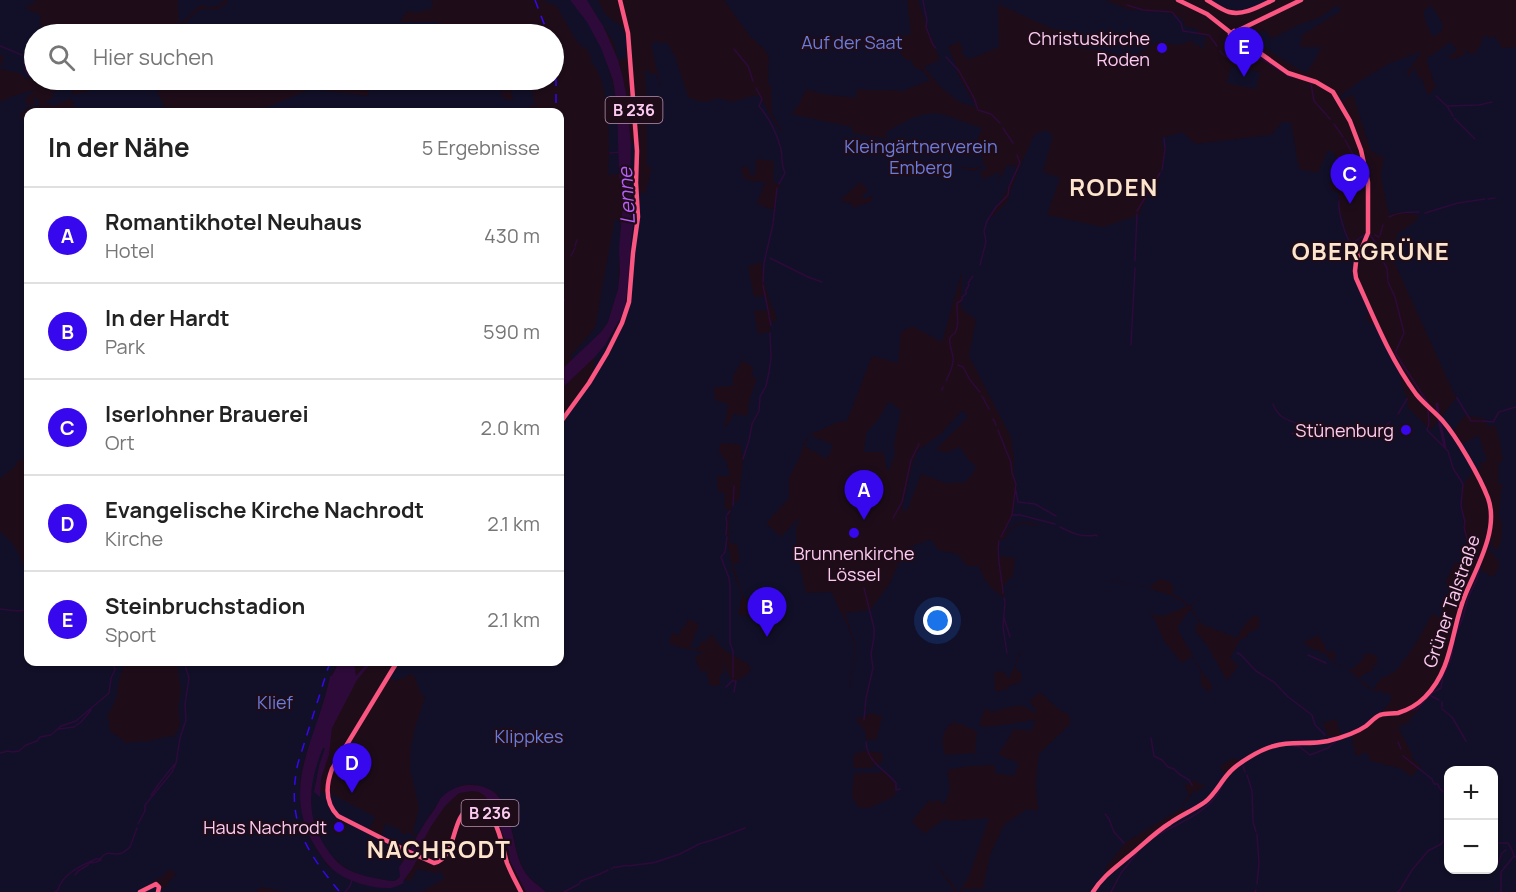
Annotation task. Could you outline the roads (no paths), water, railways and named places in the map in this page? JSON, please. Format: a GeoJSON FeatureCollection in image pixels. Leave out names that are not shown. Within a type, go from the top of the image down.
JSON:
{"type":"FeatureCollection","features":[{"type":"Feature","properties":{"kind":"main road","name":"B 236"},"geometry":{"type":"LineString","coordinates":[[564,417],[603,359],[622,323],[628,306],[638,208],[631,64],[628,33],[620,0]]}},
{"type":"Feature","properties":{"kind":"main road","name":"Grüner Talstraße"},"geometry":{"type":"LineString","coordinates":[[1093,892],[1105,876],[1154,834],[1214,794],[1230,771],[1241,762],[1273,746],[1329,741],[1360,729],[1380,715],[1408,709],[1426,696],[1446,664],[1460,606],[1487,541],[1491,519],[1488,498],[1478,476],[1443,421],[1415,393],[1391,355],[1356,278],[1357,259],[1367,234],[1368,176],[1355,130],[1346,111],[1330,90],[1316,82],[1288,73],[1207,14],[1178,0]]}},
{"type":"Feature","properties":{"kind":"main road"},"geometry":{"type":"LineString","coordinates":[[1207,0],[1228,12],[1236,13],[1246,12],[1273,0]]}},
{"type":"Feature","properties":{"kind":"main road"},"geometry":{"type":"LineString","coordinates":[[1234,33],[1301,0]]}},
{"type":"Feature","properties":{"kind":"main road","name":"B 236"},"geometry":{"type":"LineString","coordinates":[[395,666],[332,769],[327,785],[332,811],[434,863],[442,860],[463,813],[471,807],[482,808],[490,814],[521,892]]}},
{"type":"Feature","properties":{"kind":"main road"},"geometry":{"type":"LineString","coordinates":[[140,892],[156,885],[159,887],[158,892]]}},
{"type":"Feature","properties":{"kind":"water","name":"Lenne"},"geometry":{"type":"Polygon","coordinates":[[[570,0],[587,0],[603,26],[618,60],[626,94],[631,145],[630,189],[634,219],[625,307],[621,317],[605,345],[564,386],[564,367],[602,331],[608,322],[618,289],[620,272],[619,249],[623,204],[619,174],[617,106],[613,80],[601,48],[587,22],[570,0]]]}},
{"type":"Feature","properties":{"kind":"water"},"geometry":{"type":"Polygon","coordinates":[[[337,666],[355,666],[356,676],[365,666],[369,666],[357,680],[332,728],[329,755],[321,778],[320,797],[314,792],[325,748],[323,748],[312,783],[313,818],[322,841],[333,858],[354,872],[372,878],[395,881],[400,877],[399,867],[406,852],[410,850],[441,798],[461,786],[484,787],[503,803],[518,857],[525,873],[546,892],[526,892],[510,861],[509,851],[493,808],[485,796],[472,791],[459,793],[445,806],[430,828],[420,847],[419,856],[403,881],[404,883],[391,888],[365,885],[342,876],[328,865],[312,841],[303,820],[300,799],[305,758],[330,676],[337,666]]]}},
{"type":"Feature","properties":{"kind":"waterway"},"geometry":{"type":"LineString","coordinates":[[923,0],[927,19],[926,27],[936,48]]}},
{"type":"Feature","properties":{"kind":"waterway"},"geometry":{"type":"LineString","coordinates":[[1127,5],[1143,10],[1172,12],[1181,23],[1183,31],[1209,35],[1217,46]]}},
{"type":"Feature","properties":{"kind":"waterway"},"geometry":{"type":"LineString","coordinates":[[0,46],[22,55]]}},
{"type":"Feature","properties":{"kind":"waterway"},"geometry":{"type":"LineString","coordinates":[[734,49],[748,66],[753,81]]}},
{"type":"Feature","properties":{"kind":"waterway"},"geometry":{"type":"LineString","coordinates":[[1220,51],[1237,62],[1244,62],[1253,56],[1262,59],[1291,77]]}},
{"type":"Feature","properties":{"kind":"waterway"},"geometry":{"type":"LineString","coordinates":[[946,57],[959,71],[978,110],[991,114],[1000,123]]}},
{"type":"Feature","properties":{"kind":"waterway"},"geometry":{"type":"LineString","coordinates":[[1311,84],[1314,101],[1330,119]]}},
{"type":"Feature","properties":{"kind":"waterway"},"geometry":{"type":"LineString","coordinates":[[756,88],[762,99],[759,106],[772,126],[781,149],[785,173],[779,184]]}},
{"type":"Feature","properties":{"kind":"waterway"},"geometry":{"type":"LineString","coordinates":[[1436,96],[1447,106],[1479,105],[1492,102]]}},
{"type":"Feature","properties":{"kind":"waterway"},"geometry":{"type":"LineString","coordinates":[[1447,106],[1453,116]]}},
{"type":"Feature","properties":{"kind":"waterway"},"geometry":{"type":"LineString","coordinates":[[1454,118],[1475,139]]}},
{"type":"Feature","properties":{"kind":"waterway"},"geometry":{"type":"LineString","coordinates":[[1334,124],[1343,137]]}},
{"type":"Feature","properties":{"kind":"waterway"},"geometry":{"type":"LineString","coordinates":[[1003,128],[1013,143]]}},
{"type":"Feature","properties":{"kind":"waterway"},"geometry":{"type":"LineString","coordinates":[[1162,170],[1164,138]]}},
{"type":"Feature","properties":{"kind":"waterway"},"geometry":{"type":"LineString","coordinates":[[1345,140],[1356,160],[1347,178]]}},
{"type":"Feature","properties":{"kind":"waterway"},"geometry":{"type":"LineString","coordinates":[[610,153],[621,152]]}},
{"type":"Feature","properties":{"kind":"waterway"},"geometry":{"type":"LineString","coordinates":[[980,265],[986,242],[984,231],[987,221],[1008,195],[1009,187],[1020,163],[1017,155]]}},
{"type":"Feature","properties":{"kind":"waterway"},"geometry":{"type":"LineString","coordinates":[[1137,211],[1160,173]]}},
{"type":"Feature","properties":{"kind":"waterway"},"geometry":{"type":"LineString","coordinates":[[763,282],[764,263],[773,224],[777,188]]}},
{"type":"Feature","properties":{"kind":"waterway"},"geometry":{"type":"LineString","coordinates":[[1488,199],[1495,198]]}},
{"type":"Feature","properties":{"kind":"waterway"},"geometry":{"type":"LineString","coordinates":[[1425,213],[1458,203],[1485,199]]}},
{"type":"Feature","properties":{"kind":"waterway"},"geometry":{"type":"LineString","coordinates":[[1339,201],[1339,210],[1349,241],[1354,242],[1366,234]]}},
{"type":"Feature","properties":{"kind":"waterway"},"geometry":{"type":"LineString","coordinates":[[1389,217],[1400,213],[1419,212]]}},
{"type":"Feature","properties":{"kind":"waterway"},"geometry":{"type":"LineString","coordinates":[[1135,261],[1137,214]]}},
{"type":"Feature","properties":{"kind":"waterway"},"geometry":{"type":"LineString","coordinates":[[1380,235],[1383,225]]}},
{"type":"Feature","properties":{"kind":"waterway"},"geometry":{"type":"LineString","coordinates":[[1370,235],[1387,268],[1388,282],[1395,297],[1404,333],[1396,354],[1428,403]]}},
{"type":"Feature","properties":{"kind":"waterway"},"geometry":{"type":"LineString","coordinates":[[1375,235],[1379,237]]}},
{"type":"Feature","properties":{"kind":"waterway"},"geometry":{"type":"LineString","coordinates":[[575,246],[577,240]]}},
{"type":"Feature","properties":{"kind":"waterway"},"geometry":{"type":"LineString","coordinates":[[571,256],[575,248]]}},
{"type":"Feature","properties":{"kind":"waterway"},"geometry":{"type":"LineString","coordinates":[[770,258],[822,282]]}},
{"type":"Feature","properties":{"kind":"waterway"},"geometry":{"type":"LineString","coordinates":[[1131,345],[1135,268]]}},
{"type":"Feature","properties":{"kind":"waterway"},"geometry":{"type":"LineString","coordinates":[[946,381],[953,364],[950,340],[957,328],[957,303],[966,294],[968,283],[973,276]]}},
{"type":"Feature","properties":{"kind":"waterway"},"geometry":{"type":"LineString","coordinates":[[763,285],[769,315]]}},
{"type":"Feature","properties":{"kind":"waterway"},"geometry":{"type":"LineString","coordinates":[[769,317],[771,325]]}},
{"type":"Feature","properties":{"kind":"waterway"},"geometry":{"type":"LineString","coordinates":[[743,459],[752,424],[759,411],[760,397],[766,386],[771,358],[770,333]]}},
{"type":"Feature","properties":{"kind":"waterway"},"geometry":{"type":"LineString","coordinates":[[958,365],[963,367],[980,392]]}},
{"type":"Feature","properties":{"kind":"waterway"},"geometry":{"type":"LineString","coordinates":[[982,396],[989,409]]}},
{"type":"Feature","properties":{"kind":"waterway"},"geometry":{"type":"LineString","coordinates":[[1457,398],[1471,421],[1480,421]]}},
{"type":"Feature","properties":{"kind":"waterway"},"geometry":{"type":"LineString","coordinates":[[1398,414],[1407,399]]}},
{"type":"Feature","properties":{"kind":"waterway"},"geometry":{"type":"LineString","coordinates":[[1273,404],[1281,416],[1296,423],[1329,430],[1356,428]]}},
{"type":"Feature","properties":{"kind":"waterway"},"geometry":{"type":"LineString","coordinates":[[1437,404],[1438,413]]}},
{"type":"Feature","properties":{"kind":"waterway"},"geometry":{"type":"LineString","coordinates":[[1482,421],[1493,422],[1499,412],[1516,407]]}},
{"type":"Feature","properties":{"kind":"waterway"},"geometry":{"type":"LineString","coordinates":[[1428,409],[1427,430],[1448,451],[1453,468],[1463,484],[1461,506],[1464,527],[1469,547],[1478,560]]}},
{"type":"Feature","properties":{"kind":"waterway"},"geometry":{"type":"LineString","coordinates":[[1439,419],[1445,447]]}},
{"type":"Feature","properties":{"kind":"waterway"},"geometry":{"type":"LineString","coordinates":[[1385,426],[1390,422]]}},
{"type":"Feature","properties":{"kind":"waterway"},"geometry":{"type":"LineString","coordinates":[[1292,434],[1300,427]]}},
{"type":"Feature","properties":{"kind":"waterway"},"geometry":{"type":"LineString","coordinates":[[998,430],[1011,463],[1016,484],[1012,515],[1001,537]]}},
{"type":"Feature","properties":{"kind":"waterway"},"geometry":{"type":"LineString","coordinates":[[893,518],[902,502],[911,460],[919,444]]}},
{"type":"Feature","properties":{"kind":"waterway"},"geometry":{"type":"LineString","coordinates":[[733,506],[734,486]]}},
{"type":"Feature","properties":{"kind":"waterway"},"geometry":{"type":"LineString","coordinates":[[1016,491],[1018,502],[1035,504],[1056,516]]}},
{"type":"Feature","properties":{"kind":"waterway"},"geometry":{"type":"LineString","coordinates":[[727,515],[730,511]]}},
{"type":"Feature","properties":{"kind":"waterway"},"geometry":{"type":"LineString","coordinates":[[1012,515],[1055,524]]}},
{"type":"Feature","properties":{"kind":"waterway"},"geometry":{"type":"LineString","coordinates":[[726,517],[726,535]]}},
{"type":"Feature","properties":{"kind":"waterway"},"geometry":{"type":"LineString","coordinates":[[1060,527],[1077,534],[1097,536]]}},
{"type":"Feature","properties":{"kind":"waterway"},"geometry":{"type":"LineString","coordinates":[[727,537],[725,552],[721,557],[730,586],[730,643],[733,651],[733,677]]}},
{"type":"Feature","properties":{"kind":"waterway"},"geometry":{"type":"LineString","coordinates":[[999,541],[1003,593]]}},
{"type":"Feature","properties":{"kind":"waterway"},"geometry":{"type":"LineString","coordinates":[[1456,634],[1480,566]]}},
{"type":"Feature","properties":{"kind":"waterway"},"geometry":{"type":"LineString","coordinates":[[864,588],[874,637],[871,654],[873,668],[864,720]]}},
{"type":"Feature","properties":{"kind":"waterway"},"geometry":{"type":"LineString","coordinates":[[1004,598],[1003,627],[1007,653]]}},
{"type":"Feature","properties":{"kind":"waterway"},"geometry":{"type":"LineString","coordinates":[[0,609],[24,610]]}},
{"type":"Feature","properties":{"kind":"waterway"},"geometry":{"type":"LineString","coordinates":[[1004,618],[1010,637]]}},
{"type":"Feature","properties":{"kind":"waterway"},"geometry":{"type":"LineString","coordinates":[[1412,710],[1417,709],[1432,693],[1441,688],[1454,642]]}},
{"type":"Feature","properties":{"kind":"waterway"},"geometry":{"type":"LineString","coordinates":[[1237,653],[1312,715],[1315,725],[1325,735]]}},
{"type":"Feature","properties":{"kind":"waterway"},"geometry":{"type":"LineString","coordinates":[[1308,655],[1326,663]]}},
{"type":"Feature","properties":{"kind":"waterway"},"geometry":{"type":"LineString","coordinates":[[0,753],[19,751],[40,737],[51,735],[61,726],[76,721],[109,693],[114,666]]}},
{"type":"Feature","properties":{"kind":"waterway"},"geometry":{"type":"LineString","coordinates":[[138,824],[145,811],[145,805],[172,772],[176,763],[186,720],[185,705],[189,678],[185,666]]}},
{"type":"Feature","properties":{"kind":"waterway"},"geometry":{"type":"LineString","coordinates":[[726,687],[733,680]]}},
{"type":"Feature","properties":{"kind":"waterway"},"geometry":{"type":"LineString","coordinates":[[733,681],[736,681],[734,692]]}},
{"type":"Feature","properties":{"kind":"waterway"},"geometry":{"type":"LineString","coordinates":[[1431,696],[1439,700]]}},
{"type":"Feature","properties":{"kind":"waterway"},"geometry":{"type":"LineString","coordinates":[[1442,702],[1442,707]]}},
{"type":"Feature","properties":{"kind":"waterway"},"geometry":{"type":"LineString","coordinates":[[1442,709],[1452,717],[1466,741]]}},
{"type":"Feature","properties":{"kind":"waterway"},"geometry":{"type":"LineString","coordinates":[[59,729],[74,727],[91,710]]}},
{"type":"Feature","properties":{"kind":"waterway"},"geometry":{"type":"LineString","coordinates":[[1151,738],[1154,756],[1189,780],[1192,785]]}},
{"type":"Feature","properties":{"kind":"waterway"},"geometry":{"type":"LineString","coordinates":[[1294,746],[1300,747],[1310,755],[1328,748],[1336,741]]}},
{"type":"Feature","properties":{"kind":"waterway"},"geometry":{"type":"LineString","coordinates":[[866,742],[869,755],[896,783],[896,790],[900,789]]}},
{"type":"Feature","properties":{"kind":"waterway"},"geometry":{"type":"LineString","coordinates":[[1398,742],[1401,749]]}},
{"type":"Feature","properties":{"kind":"waterway"},"geometry":{"type":"LineString","coordinates":[[1403,756],[1432,779],[1434,784],[1438,784],[1444,792]]}},
{"type":"Feature","properties":{"kind":"waterway"},"geometry":{"type":"LineString","coordinates":[[151,795],[175,764]]}},
{"type":"Feature","properties":{"kind":"waterway"},"geometry":{"type":"LineString","coordinates":[[1243,766],[1245,772]]}},
{"type":"Feature","properties":{"kind":"waterway"},"geometry":{"type":"LineString","coordinates":[[1247,775],[1252,791],[1253,822],[1256,832]]}},
{"type":"Feature","properties":{"kind":"waterway"},"geometry":{"type":"LineString","coordinates":[[1156,836],[1206,807],[1225,781]]}},
{"type":"Feature","properties":{"kind":"waterway"},"geometry":{"type":"LineString","coordinates":[[1105,814],[1114,832],[1124,843]]}},
{"type":"Feature","properties":{"kind":"waterway"},"geometry":{"type":"LineString","coordinates":[[55,892],[64,879],[79,867],[100,859],[108,853],[123,853],[130,847],[137,828]]}},
{"type":"Feature","properties":{"kind":"waterway"},"geometry":{"type":"LineString","coordinates":[[611,869],[625,865],[658,862],[699,844],[745,828]]}},
{"type":"Feature","properties":{"kind":"waterway"},"geometry":{"type":"LineString","coordinates":[[1257,834],[1259,863],[1257,884]]}},
{"type":"Feature","properties":{"kind":"waterway"},"geometry":{"type":"LineString","coordinates":[[1397,892],[1428,851],[1444,840]]}},
{"type":"Feature","properties":{"kind":"waterway"},"geometry":{"type":"LineString","coordinates":[[1498,843],[1508,843],[1516,857]]}},
{"type":"Feature","properties":{"kind":"waterway"},"geometry":{"type":"LineString","coordinates":[[1498,863],[1502,853],[1506,850]]}},
{"type":"Feature","properties":{"kind":"waterway"},"geometry":{"type":"LineString","coordinates":[[1111,892],[1121,873],[1137,853]]}},
{"type":"Feature","properties":{"kind":"waterway"},"geometry":{"type":"LineString","coordinates":[[1501,892],[1501,872],[1514,856]]}},
{"type":"Feature","properties":{"kind":"waterway"},"geometry":{"type":"LineString","coordinates":[[75,875],[89,863],[101,860]]}},
{"type":"Feature","properties":{"kind":"waterway"},"geometry":{"type":"LineString","coordinates":[[564,892],[581,881],[608,870]]}},
{"type":"Feature","properties":{"kind":"waterway"},"geometry":{"type":"LineString","coordinates":[[345,892],[352,880]]}},
{"type":"Feature","properties":{"kind":"railway"},"geometry":{"type":"LineString","coordinates":[[535,0],[544,24]]}},
{"type":"Feature","properties":{"kind":"railway"},"geometry":{"type":"LineString","coordinates":[[556,90],[556,108]]}},
{"type":"Feature","properties":{"kind":"railway"},"geometry":{"type":"LineString","coordinates":[[329,666],[298,763],[294,801],[296,817],[307,847],[339,891]]}},
{"type":"Feature","properties":{"kind":"place","name":"Christuskirche Roden"},"geometry":{"type":"Point","coordinates":[1162,48]}},
{"type":"Feature","properties":{"kind":"place","name":"Steinbruchstadion"},"geometry":{"type":"Point","coordinates":[1244,77]}},
{"type":"Feature","properties":{"kind":"place","name":"Iserlohner Brauerei"},"geometry":{"type":"Point","coordinates":[1350,204]}},
{"type":"Feature","properties":{"kind":"place","name":"Stünenburg"},"geometry":{"type":"Point","coordinates":[1406,430]}},
{"type":"Feature","properties":{"kind":"place","name":"Romantikhotel Neuhaus"},"geometry":{"type":"Point","coordinates":[864,520]}},
{"type":"Feature","properties":{"kind":"place","name":"Brunnenkirche Lössel"},"geometry":{"type":"Point","coordinates":[854,533]}},
{"type":"Feature","properties":{"kind":"place","name":"In der Hardt"},"geometry":{"type":"Point","coordinates":[767,637]}},
{"type":"Feature","properties":{"kind":"place","name":"Evangelische Kirche Nachrodt"},"geometry":{"type":"Point","coordinates":[352,793]}},
{"type":"Feature","properties":{"kind":"place","name":"Haus Nachrodt"},"geometry":{"type":"Point","coordinates":[339,827]}},
{"type":"Feature","properties":{"kind":"district","name":"RODEN"},"geometry":{"type":"Point","coordinates":[1114,186]}},
{"type":"Feature","properties":{"kind":"district","name":"OBERGRÜNE"},"geometry":{"type":"Point","coordinates":[1371,250]}},
{"type":"Feature","properties":{"kind":"district","name":"NACHRODT"},"geometry":{"type":"Point","coordinates":[439,848]}},
{"type":"Feature","properties":{"kind":"park label","name":"Auf der Saat"},"geometry":{"type":"Point","coordinates":[852,42]}},
{"type":"Feature","properties":{"kind":"park label","name":"Kleingärtnerverein Emberg"},"geometry":{"type":"Point","coordinates":[921,156]}},
{"type":"Feature","properties":{"kind":"park label","name":"Klief"},"geometry":{"type":"Point","coordinates":[275,702]}},
{"type":"Feature","properties":{"kind":"park label","name":"Klippkes"},"geometry":{"type":"Point","coordinates":[529,736]}}]}
